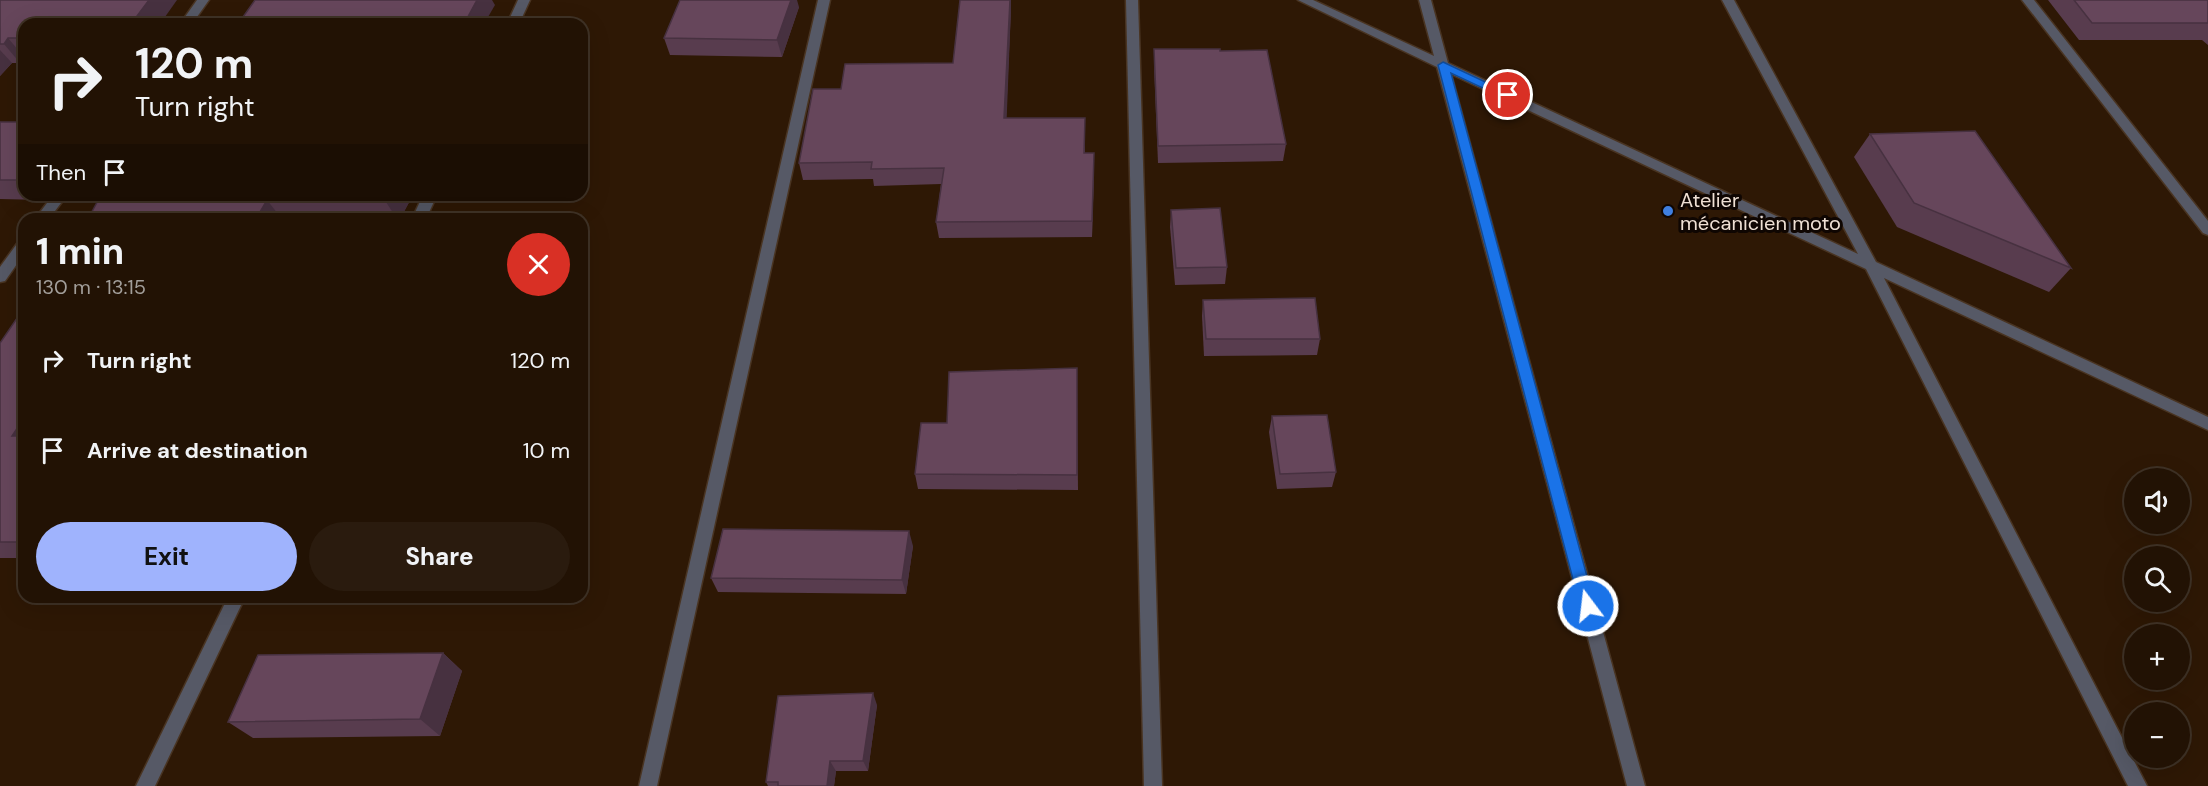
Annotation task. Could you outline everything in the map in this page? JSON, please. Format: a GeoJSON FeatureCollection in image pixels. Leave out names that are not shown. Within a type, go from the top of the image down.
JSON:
{"type":"FeatureCollection","features":[{"type":"Feature","properties":{"kind":"street"},"geometry":{"type":"LineString","coordinates":[[190,18],[203,0]]}},
{"type":"Feature","properties":{"kind":"street"},"geometry":{"type":"LineString","coordinates":[[516,18],[524,0]]}},
{"type":"Feature","properties":{"kind":"street"},"geometry":{"type":"LineString","coordinates":[[648,786],[824,0]]}},
{"type":"Feature","properties":{"kind":"street"},"geometry":{"type":"LineString","coordinates":[[1132,0],[1153,786]]}},
{"type":"Feature","properties":{"kind":"street"},"geometry":{"type":"LineString","coordinates":[[1304,0],[2208,424]]}},
{"type":"Feature","properties":{"kind":"street"},"geometry":{"type":"LineString","coordinates":[[1425,0],[1636,786]]}},
{"type":"Feature","properties":{"kind":"street"},"geometry":{"type":"LineString","coordinates":[[1728,0],[1871,266],[2138,786]]}},
{"type":"Feature","properties":{"kind":"street"},"geometry":{"type":"LineString","coordinates":[[2028,0],[2208,230]]}},
{"type":"Feature","properties":{"kind":"street"},"geometry":{"type":"LineString","coordinates":[[0,277],[18,252]]}},
{"type":"Feature","properties":{"kind":"street"},"geometry":{"type":"LineString","coordinates":[[146,786],[234,603]]}},
{"type":"Feature","properties":{"kind":"building"},"geometry":{"type":"Polygon","coordinates":[[[0,0],[149,0],[136,18],[18,18],[18,38],[8,38],[4,44],[0,44],[0,0]]]}},
{"type":"Feature","properties":{"kind":"building"},"geometry":{"type":"Polygon","coordinates":[[[255,0],[477,0],[467,18],[242,18],[255,0]]]}},
{"type":"Feature","properties":{"kind":"building"},"geometry":{"type":"Polygon","coordinates":[[[680,0],[791,0],[777,40],[664,38],[680,0]]]}},
{"type":"Feature","properties":{"kind":"building"},"geometry":{"type":"Polygon","coordinates":[[[960,0],[1010,0],[1004,118],[1085,118],[1084,153],[1094,153],[1092,221],[936,222],[944,168],[871,169],[872,162],[799,163],[813,89],[841,89],[845,64],[953,63],[960,0]]]}},
{"type":"Feature","properties":{"kind":"building"},"geometry":{"type":"Polygon","coordinates":[[[2074,0],[2208,0],[2208,23],[2092,23],[2074,0]]]}},
{"type":"Feature","properties":{"kind":"building"},"geometry":{"type":"Polygon","coordinates":[[[1154,49],[1267,50],[1286,144],[1158,146],[1154,49]]]}},
{"type":"Feature","properties":{"kind":"building"},"geometry":{"type":"Polygon","coordinates":[[[0,122],[18,122],[18,180],[0,180],[0,122]]]}},
{"type":"Feature","properties":{"kind":"building"},"geometry":{"type":"Polygon","coordinates":[[[1975,131],[2071,268],[1914,203],[1870,134],[1975,131]]]}},
{"type":"Feature","properties":{"kind":"building"},"geometry":{"type":"Polygon","coordinates":[[[98,201],[266,201],[259,213],[91,213],[98,201]]]}},
{"type":"Feature","properties":{"kind":"building"},"geometry":{"type":"Polygon","coordinates":[[[326,201],[387,201],[386,202],[326,201]]]}},
{"type":"Feature","properties":{"kind":"building"},"geometry":{"type":"Polygon","coordinates":[[[1220,208],[1227,267],[1176,268],[1171,210],[1220,208]]]}},
{"type":"Feature","properties":{"kind":"building"},"geometry":{"type":"Polygon","coordinates":[[[1315,298],[1320,339],[1206,339],[1203,300],[1315,298]]]}},
{"type":"Feature","properties":{"kind":"building"},"geometry":{"type":"Polygon","coordinates":[[[18,317],[18,427],[12,436],[18,436],[18,542],[0,542],[0,343],[18,317]]]}},
{"type":"Feature","properties":{"kind":"building"},"geometry":{"type":"Polygon","coordinates":[[[1077,368],[1077,475],[915,474],[921,423],[947,423],[949,372],[1077,368]]]}},
{"type":"Feature","properties":{"kind":"building"},"geometry":{"type":"Polygon","coordinates":[[[1327,415],[1336,472],[1280,474],[1272,416],[1327,415]]]}},
{"type":"Feature","properties":{"kind":"building"},"geometry":{"type":"Polygon","coordinates":[[[723,529],[909,531],[902,580],[711,578],[723,529]]]}},
{"type":"Feature","properties":{"kind":"building"},"geometry":{"type":"Polygon","coordinates":[[[443,653],[420,719],[228,722],[258,655],[443,653]]]}},
{"type":"Feature","properties":{"kind":"building"},"geometry":{"type":"Polygon","coordinates":[[[873,693],[863,761],[830,761],[827,786],[778,786],[778,782],[766,782],[778,696],[873,693]]]}},
{"type":"Feature","properties":{"kind":"place","name":"Atelier mécanicien moto"},"geometry":{"type":"Point","coordinates":[1668,211]}},
{"type":"Feature","properties":{"kind":"route"},"geometry":{"type":"LineString","coordinates":[[1508,95],[1443,65],[1588,606]]}}]}
